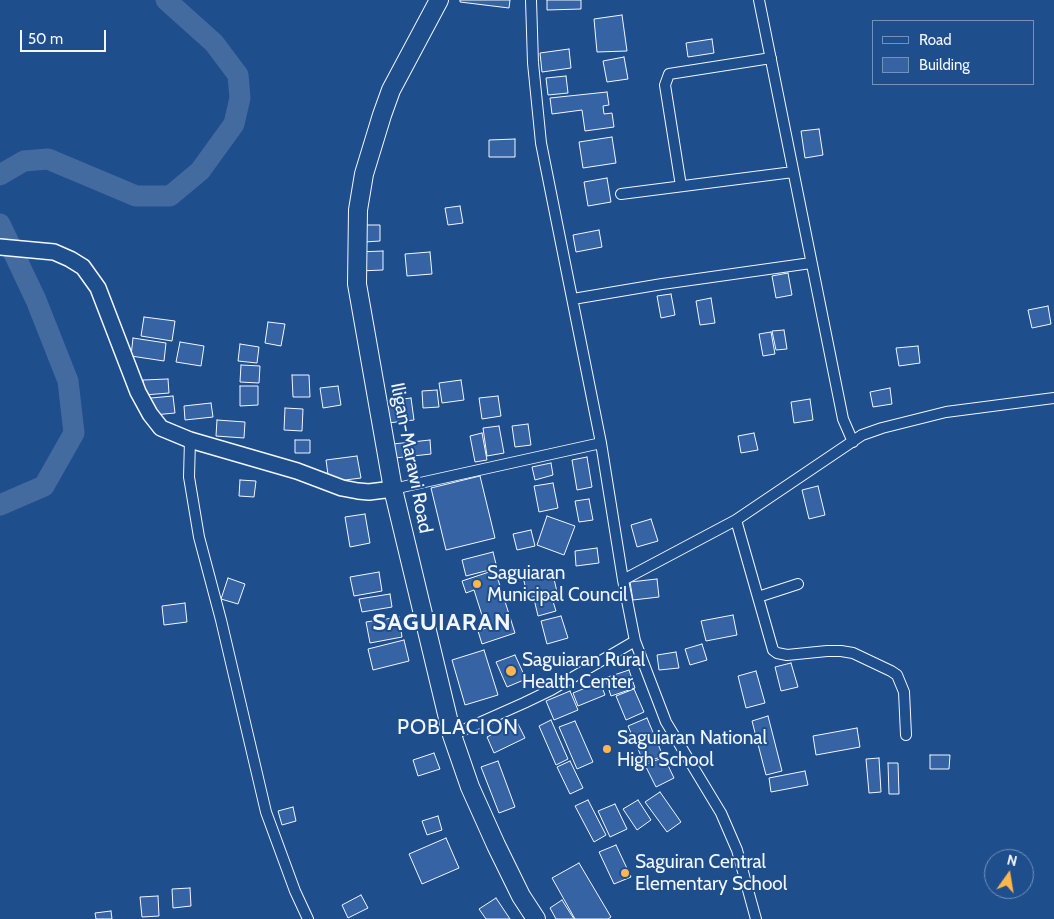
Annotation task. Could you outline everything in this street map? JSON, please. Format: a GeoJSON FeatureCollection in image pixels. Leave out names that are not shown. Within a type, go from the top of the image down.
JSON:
{"type":"FeatureCollection","features":[{"type":"Feature","properties":{"kind":"highway","name":"Iligan-Marawi Road"},"geometry":{"type":"LineString","coordinates":[[439,0],[391,90],[364,174],[358,210],[357,284],[393,489],[452,735],[470,787],[496,845],[521,896],[536,919]]}},
{"type":"Feature","properties":{"kind":"main road"},"geometry":{"type":"LineString","coordinates":[[0,247],[54,252],[70,258],[83,267],[98,288],[138,392],[150,414],[161,428],[190,440],[297,471],[342,488],[369,492],[393,489]]}},
{"type":"Feature","properties":{"kind":"street"},"geometry":{"type":"LineString","coordinates":[[531,0],[533,63],[540,143],[601,443],[622,580],[635,641],[666,722],[721,812],[737,850],[756,919]]}},
{"type":"Feature","properties":{"kind":"street"},"geometry":{"type":"LineString","coordinates":[[759,0],[843,419],[852,442]]}},
{"type":"Feature","properties":{"kind":"street"},"geometry":{"type":"LineString","coordinates":[[681,186],[665,85],[669,74],[771,58]]}},
{"type":"Feature","properties":{"kind":"street"},"geometry":{"type":"LineString","coordinates":[[621,194],[793,172]]}},
{"type":"Feature","properties":{"kind":"street"},"geometry":{"type":"LineString","coordinates":[[573,299],[662,284],[811,263]]}},
{"type":"Feature","properties":{"kind":"street"},"geometry":{"type":"LineString","coordinates":[[622,580],[736,520],[862,435],[946,412],[1054,398]]}},
{"type":"Feature","properties":{"kind":"street"},"geometry":{"type":"LineString","coordinates":[[190,440],[189,477],[199,537],[223,629],[266,812],[295,891],[308,919]]}},
{"type":"Feature","properties":{"kind":"street"},"geometry":{"type":"LineString","coordinates":[[393,489],[601,443]]}},
{"type":"Feature","properties":{"kind":"street"},"geometry":{"type":"LineString","coordinates":[[736,520],[773,650],[777,654],[787,655],[827,651],[853,653],[897,675],[904,692],[906,735]]}},
{"type":"Feature","properties":{"kind":"street"},"geometry":{"type":"LineString","coordinates":[[758,597],[798,584]]}},
{"type":"Feature","properties":{"kind":"street"},"geometry":{"type":"LineString","coordinates":[[452,735],[542,694],[635,641]]}},
{"type":"Feature","properties":{"kind":"building"},"geometry":{"type":"Polygon","coordinates":[[[460,0],[510,0],[509,8],[460,2],[460,0]]]}},
{"type":"Feature","properties":{"kind":"building"},"geometry":{"type":"Polygon","coordinates":[[[547,0],[581,0],[581,9],[547,10],[547,0]]]}},
{"type":"Feature","properties":{"kind":"building"},"geometry":{"type":"Polygon","coordinates":[[[622,15],[627,51],[597,52],[594,19],[622,15]]]}},
{"type":"Feature","properties":{"kind":"building"},"geometry":{"type":"Polygon","coordinates":[[[712,39],[714,53],[688,57],[686,43],[712,39]]]}},
{"type":"Feature","properties":{"kind":"building"},"geometry":{"type":"Polygon","coordinates":[[[569,49],[571,68],[542,72],[540,53],[569,49]]]}},
{"type":"Feature","properties":{"kind":"building"},"geometry":{"type":"Polygon","coordinates":[[[624,57],[628,79],[607,82],[603,61],[624,57]]]}},
{"type":"Feature","properties":{"kind":"building"},"geometry":{"type":"Polygon","coordinates":[[[566,76],[568,93],[548,95],[546,78],[566,76]]]}},
{"type":"Feature","properties":{"kind":"building"},"geometry":{"type":"Polygon","coordinates":[[[607,92],[609,105],[603,106],[604,114],[612,113],[614,127],[585,131],[582,110],[552,114],[550,98],[607,92]]]}},
{"type":"Feature","properties":{"kind":"building"},"geometry":{"type":"Polygon","coordinates":[[[819,129],[823,155],[805,158],[801,131],[819,129]]]}},
{"type":"Feature","properties":{"kind":"building"},"geometry":{"type":"Polygon","coordinates":[[[612,137],[616,163],[583,168],[579,142],[612,137]]]}},
{"type":"Feature","properties":{"kind":"building"},"geometry":{"type":"Polygon","coordinates":[[[515,139],[515,157],[489,157],[489,140],[515,139]]]}},
{"type":"Feature","properties":{"kind":"building"},"geometry":{"type":"Polygon","coordinates":[[[607,178],[611,202],[588,206],[584,182],[607,178]]]}},
{"type":"Feature","properties":{"kind":"building"},"geometry":{"type":"Polygon","coordinates":[[[460,206],[463,223],[448,225],[445,208],[460,206]]]}},
{"type":"Feature","properties":{"kind":"building"},"geometry":{"type":"Polygon","coordinates":[[[363,225],[380,225],[380,241],[364,242],[363,225]]]}},
{"type":"Feature","properties":{"kind":"building"},"geometry":{"type":"Polygon","coordinates":[[[599,230],[602,247],[576,252],[573,235],[599,230]]]}},
{"type":"Feature","properties":{"kind":"building"},"geometry":{"type":"Polygon","coordinates":[[[383,251],[383,270],[359,271],[358,252],[383,251]]]}},
{"type":"Feature","properties":{"kind":"building"},"geometry":{"type":"Polygon","coordinates":[[[430,252],[432,274],[407,276],[405,254],[430,252]]]}},
{"type":"Feature","properties":{"kind":"building"},"geometry":{"type":"Polygon","coordinates":[[[788,273],[792,295],[776,298],[772,276],[788,273]]]}},
{"type":"Feature","properties":{"kind":"building"},"geometry":{"type":"Polygon","coordinates":[[[671,294],[675,315],[661,318],[657,296],[671,294]]]}},
{"type":"Feature","properties":{"kind":"building"},"geometry":{"type":"Polygon","coordinates":[[[711,298],[715,323],[700,325],[696,301],[711,298]]]}},
{"type":"Feature","properties":{"kind":"building"},"geometry":{"type":"Polygon","coordinates":[[[1048,306],[1051,324],[1032,328],[1028,310],[1048,306]]]}},
{"type":"Feature","properties":{"kind":"building"},"geometry":{"type":"Polygon","coordinates":[[[144,317],[175,321],[172,341],[141,336],[144,317]]]}},
{"type":"Feature","properties":{"kind":"building"},"geometry":{"type":"Polygon","coordinates":[[[268,322],[285,324],[281,346],[265,343],[268,322]]]}},
{"type":"Feature","properties":{"kind":"building"},"geometry":{"type":"Polygon","coordinates":[[[784,330],[787,349],[776,350],[772,331],[784,330]]]}},
{"type":"Feature","properties":{"kind":"building"},"geometry":{"type":"Polygon","coordinates":[[[771,332],[775,354],[763,356],[759,334],[771,332]]]}},
{"type":"Feature","properties":{"kind":"building"},"geometry":{"type":"Polygon","coordinates":[[[133,338],[166,343],[164,361],[131,356],[133,338]]]}},
{"type":"Feature","properties":{"kind":"building"},"geometry":{"type":"Polygon","coordinates":[[[180,342],[204,346],[201,366],[176,362],[180,342]]]}},
{"type":"Feature","properties":{"kind":"building"},"geometry":{"type":"Polygon","coordinates":[[[240,344],[259,347],[257,363],[238,361],[240,344]]]}},
{"type":"Feature","properties":{"kind":"building"},"geometry":{"type":"Polygon","coordinates":[[[918,346],[920,363],[899,366],[896,348],[918,346]]]}},
{"type":"Feature","properties":{"kind":"building"},"geometry":{"type":"Polygon","coordinates":[[[241,365],[260,366],[259,383],[240,382],[241,365]]]}},
{"type":"Feature","properties":{"kind":"building"},"geometry":{"type":"Polygon","coordinates":[[[292,375],[309,375],[310,397],[293,397],[292,375]]]}},
{"type":"Feature","properties":{"kind":"building"},"geometry":{"type":"Polygon","coordinates":[[[168,379],[169,393],[144,395],[143,380],[168,379]]]}},
{"type":"Feature","properties":{"kind":"building"},"geometry":{"type":"Polygon","coordinates":[[[461,380],[464,400],[442,403],[439,383],[461,380]]]}},
{"type":"Feature","properties":{"kind":"building"},"geometry":{"type":"Polygon","coordinates":[[[240,386],[258,386],[258,405],[240,406],[240,386]]]}},
{"type":"Feature","properties":{"kind":"building"},"geometry":{"type":"Polygon","coordinates":[[[338,386],[341,405],[323,408],[320,388],[338,386]]]}},
{"type":"Feature","properties":{"kind":"building"},"geometry":{"type":"Polygon","coordinates":[[[890,388],[892,404],[873,407],[870,392],[890,388]]]}},
{"type":"Feature","properties":{"kind":"building"},"geometry":{"type":"Polygon","coordinates":[[[437,390],[439,407],[423,408],[422,391],[437,390]]]}},
{"type":"Feature","properties":{"kind":"building"},"geometry":{"type":"Polygon","coordinates":[[[173,396],[175,413],[154,415],[151,398],[173,396]]]}},
{"type":"Feature","properties":{"kind":"building"},"geometry":{"type":"Polygon","coordinates":[[[498,396],[501,416],[482,419],[479,398],[498,396]]]}},
{"type":"Feature","properties":{"kind":"building"},"geometry":{"type":"Polygon","coordinates":[[[411,398],[414,420],[388,423],[386,401],[411,398]]]}},
{"type":"Feature","properties":{"kind":"building"},"geometry":{"type":"Polygon","coordinates":[[[810,399],[813,420],[794,423],[791,402],[810,399]]]}},
{"type":"Feature","properties":{"kind":"building"},"geometry":{"type":"Polygon","coordinates":[[[211,403],[213,417],[185,420],[184,406],[211,403]]]}},
{"type":"Feature","properties":{"kind":"building"},"geometry":{"type":"Polygon","coordinates":[[[285,408],[303,409],[302,431],[284,430],[285,408]]]}},
{"type":"Feature","properties":{"kind":"building"},"geometry":{"type":"Polygon","coordinates":[[[217,420],[245,422],[244,438],[216,436],[217,420]]]}},
{"type":"Feature","properties":{"kind":"building"},"geometry":{"type":"Polygon","coordinates":[[[528,424],[531,445],[515,447],[512,426],[528,424]]]}},
{"type":"Feature","properties":{"kind":"building"},"geometry":{"type":"Polygon","coordinates":[[[499,426],[504,453],[487,456],[483,428],[499,426]]]}},
{"type":"Feature","properties":{"kind":"building"},"geometry":{"type":"Polygon","coordinates":[[[482,433],[487,460],[475,462],[470,436],[482,433]]]}},
{"type":"Feature","properties":{"kind":"building"},"geometry":{"type":"Polygon","coordinates":[[[754,433],[758,450],[741,453],[738,436],[754,433]]]}},
{"type":"Feature","properties":{"kind":"building"},"geometry":{"type":"Polygon","coordinates":[[[295,440],[310,440],[310,453],[295,453],[295,440]]]}},
{"type":"Feature","properties":{"kind":"building"},"geometry":{"type":"Polygon","coordinates":[[[430,440],[431,454],[395,458],[393,444],[430,440]]]}},
{"type":"Feature","properties":{"kind":"building"},"geometry":{"type":"Polygon","coordinates":[[[357,456],[361,478],[329,482],[326,460],[357,456]]]}},
{"type":"Feature","properties":{"kind":"building"},"geometry":{"type":"Polygon","coordinates":[[[587,457],[592,487],[577,490],[572,460],[587,457]]]}},
{"type":"Feature","properties":{"kind":"building"},"geometry":{"type":"Polygon","coordinates":[[[551,463],[553,475],[535,480],[532,467],[551,463]]]}},
{"type":"Feature","properties":{"kind":"building"},"geometry":{"type":"Polygon","coordinates":[[[480,476],[495,538],[446,550],[431,488],[480,476]]]}},
{"type":"Feature","properties":{"kind":"building"},"geometry":{"type":"Polygon","coordinates":[[[240,480],[256,481],[254,497],[239,496],[240,480]]]}},
{"type":"Feature","properties":{"kind":"building"},"geometry":{"type":"Polygon","coordinates":[[[553,483],[558,508],[539,512],[534,486],[553,483]]]}},
{"type":"Feature","properties":{"kind":"building"},"geometry":{"type":"Polygon","coordinates":[[[818,486],[825,515],[809,519],[802,490],[818,486]]]}},
{"type":"Feature","properties":{"kind":"building"},"geometry":{"type":"Polygon","coordinates":[[[589,499],[593,520],[579,522],[575,501],[589,499]]]}},
{"type":"Feature","properties":{"kind":"building"},"geometry":{"type":"Polygon","coordinates":[[[365,514],[370,543],[350,547],[345,517],[365,514]]]}},
{"type":"Feature","properties":{"kind":"building"},"geometry":{"type":"Polygon","coordinates":[[[547,516],[575,526],[564,555],[537,545],[547,516]]]}},
{"type":"Feature","properties":{"kind":"building"},"geometry":{"type":"Polygon","coordinates":[[[651,519],[658,541],[637,547],[631,525],[651,519]]]}},
{"type":"Feature","properties":{"kind":"building"},"geometry":{"type":"Polygon","coordinates":[[[531,530],[535,546],[517,550],[513,534],[531,530]]]}},
{"type":"Feature","properties":{"kind":"building"},"geometry":{"type":"Polygon","coordinates":[[[597,548],[599,563],[576,566],[575,551],[597,548]]]}},
{"type":"Feature","properties":{"kind":"building"},"geometry":{"type":"Polygon","coordinates":[[[493,552],[497,568],[466,576],[462,560],[493,552]]]}},
{"type":"Feature","properties":{"kind":"building"},"geometry":{"type":"Polygon","coordinates":[[[495,570],[515,633],[482,644],[478,631],[486,628],[474,590],[466,593],[462,581],[495,570]]]}},
{"type":"Feature","properties":{"kind":"building"},"geometry":{"type":"Polygon","coordinates":[[[552,570],[557,592],[528,598],[523,577],[552,570]]]}},
{"type":"Feature","properties":{"kind":"building"},"geometry":{"type":"Polygon","coordinates":[[[379,572],[382,591],[354,596],[350,577],[379,572]]]}},
{"type":"Feature","properties":{"kind":"building"},"geometry":{"type":"Polygon","coordinates":[[[228,578],[245,584],[238,604],[221,599],[228,578]]]}},
{"type":"Feature","properties":{"kind":"building"},"geometry":{"type":"Polygon","coordinates":[[[657,579],[659,597],[633,600],[630,582],[657,579]]]}},
{"type":"Feature","properties":{"kind":"building"},"geometry":{"type":"Polygon","coordinates":[[[390,594],[392,607],[362,612],[359,599],[390,594]]]}},
{"type":"Feature","properties":{"kind":"building"},"geometry":{"type":"Polygon","coordinates":[[[551,595],[556,611],[538,616],[534,599],[551,595]]]}},
{"type":"Feature","properties":{"kind":"building"},"geometry":{"type":"Polygon","coordinates":[[[185,603],[187,622],[164,625],[162,606],[185,603]]]}},
{"type":"Feature","properties":{"kind":"building"},"geometry":{"type":"Polygon","coordinates":[[[733,615],[737,635],[706,641],[701,621],[733,615]]]}},
{"type":"Feature","properties":{"kind":"building"},"geometry":{"type":"Polygon","coordinates":[[[561,616],[568,638],[547,644],[541,621],[561,616]]]}},
{"type":"Feature","properties":{"kind":"building"},"geometry":{"type":"Polygon","coordinates":[[[399,617],[402,637],[370,643],[366,622],[399,617]]]}},
{"type":"Feature","properties":{"kind":"building"},"geometry":{"type":"Polygon","coordinates":[[[404,640],[409,661],[373,670],[368,649],[404,640]]]}},
{"type":"Feature","properties":{"kind":"building"},"geometry":{"type":"Polygon","coordinates":[[[702,644],[707,660],[690,665],[685,649],[702,644]]]}},
{"type":"Feature","properties":{"kind":"building"},"geometry":{"type":"Polygon","coordinates":[[[484,650],[498,695],[465,705],[452,660],[484,650]]]}},
{"type":"Feature","properties":{"kind":"building"},"geometry":{"type":"Polygon","coordinates":[[[676,652],[679,668],[659,670],[657,655],[676,652]]]}},
{"type":"Feature","properties":{"kind":"building","name":"Saguiaran Rural Health Center"},"geometry":{"type":"Polygon","coordinates":[[[515,655],[526,679],[507,687],[496,662],[515,655]]]}},
{"type":"Feature","properties":{"kind":"building"},"geometry":{"type":"Polygon","coordinates":[[[791,663],[798,687],[781,691],[775,667],[791,663]]]}},
{"type":"Feature","properties":{"kind":"building"},"geometry":{"type":"Polygon","coordinates":[[[629,670],[635,688],[611,696],[605,678],[629,670]]]}},
{"type":"Feature","properties":{"kind":"building"},"geometry":{"type":"Polygon","coordinates":[[[756,671],[765,703],[746,708],[738,676],[756,671]]]}},
{"type":"Feature","properties":{"kind":"building"},"geometry":{"type":"Polygon","coordinates":[[[600,682],[605,695],[578,706],[573,693],[600,682]]]}},
{"type":"Feature","properties":{"kind":"building"},"geometry":{"type":"Polygon","coordinates":[[[634,689],[644,712],[626,720],[616,696],[634,689]]]}},
{"type":"Feature","properties":{"kind":"building"},"geometry":{"type":"Polygon","coordinates":[[[570,691],[578,710],[554,720],[546,701],[570,691]]]}},
{"type":"Feature","properties":{"kind":"building"},"geometry":{"type":"Polygon","coordinates":[[[768,716],[782,771],[766,775],[752,721],[768,716]]]}},
{"type":"Feature","properties":{"kind":"building"},"geometry":{"type":"Polygon","coordinates":[[[647,718],[663,756],[644,763],[628,726],[647,718]]]}},
{"type":"Feature","properties":{"kind":"building"},"geometry":{"type":"Polygon","coordinates":[[[551,720],[568,759],[556,765],[539,726],[551,720]]]}},
{"type":"Feature","properties":{"kind":"building"},"geometry":{"type":"Polygon","coordinates":[[[575,721],[593,762],[577,769],[559,727],[575,721]]]}},
{"type":"Feature","properties":{"kind":"building"},"geometry":{"type":"Polygon","coordinates":[[[517,722],[525,738],[494,753],[487,737],[517,722]]]}},
{"type":"Feature","properties":{"kind":"building"},"geometry":{"type":"Polygon","coordinates":[[[857,728],[860,747],[816,755],[813,736],[857,728]]]}},
{"type":"Feature","properties":{"kind":"building"},"geometry":{"type":"Polygon","coordinates":[[[434,753],[440,769],[418,776],[413,760],[434,753]]]}},
{"type":"Feature","properties":{"kind":"building"},"geometry":{"type":"Polygon","coordinates":[[[930,755],[950,755],[949,769],[930,769],[930,755]]]}},
{"type":"Feature","properties":{"kind":"building"},"geometry":{"type":"Polygon","coordinates":[[[664,757],[674,778],[656,787],[645,765],[664,757]]]}},
{"type":"Feature","properties":{"kind":"building"},"geometry":{"type":"Polygon","coordinates":[[[879,758],[881,792],[869,793],[866,759],[879,758]]]}},
{"type":"Feature","properties":{"kind":"building"},"geometry":{"type":"Polygon","coordinates":[[[498,761],[515,807],[499,813],[481,767],[498,761]]]}},
{"type":"Feature","properties":{"kind":"building"},"geometry":{"type":"Polygon","coordinates":[[[570,761],[583,788],[570,794],[557,767],[570,761]]]}},
{"type":"Feature","properties":{"kind":"building"},"geometry":{"type":"Polygon","coordinates":[[[888,763],[898,763],[899,794],[889,794],[888,763]]]}},
{"type":"Feature","properties":{"kind":"building"},"geometry":{"type":"Polygon","coordinates":[[[805,771],[808,785],[771,792],[769,778],[805,771]]]}},
{"type":"Feature","properties":{"kind":"building"},"geometry":{"type":"Polygon","coordinates":[[[660,792],[681,822],[667,832],[645,802],[660,792]]]}},
{"type":"Feature","properties":{"kind":"building"},"geometry":{"type":"Polygon","coordinates":[[[588,800],[606,835],[594,842],[575,806],[588,800]]]}},
{"type":"Feature","properties":{"kind":"building"},"geometry":{"type":"Polygon","coordinates":[[[638,800],[651,820],[637,830],[623,809],[638,800]]]}},
{"type":"Feature","properties":{"kind":"building"},"geometry":{"type":"Polygon","coordinates":[[[615,804],[627,829],[610,837],[598,811],[615,804]]]}},
{"type":"Feature","properties":{"kind":"building"},"geometry":{"type":"Polygon","coordinates":[[[293,807],[296,821],[282,825],[278,811],[293,807]]]}},
{"type":"Feature","properties":{"kind":"building"},"geometry":{"type":"Polygon","coordinates":[[[438,816],[442,830],[427,835],[422,821],[438,816]]]}},
{"type":"Feature","properties":{"kind":"building"},"geometry":{"type":"Polygon","coordinates":[[[446,838],[459,868],[422,884],[409,854],[446,838]]]}},
{"type":"Feature","properties":{"kind":"building"},"geometry":{"type":"Polygon","coordinates":[[[616,845],[631,877],[614,884],[599,852],[616,845]]]}},
{"type":"Feature","properties":{"kind":"building"},"geometry":{"type":"Polygon","coordinates":[[[579,863],[611,917],[608,919],[575,919],[552,878],[579,863]]]}},
{"type":"Feature","properties":{"kind":"building"},"geometry":{"type":"Polygon","coordinates":[[[190,888],[191,906],[173,908],[172,889],[190,888]]]}},
{"type":"Feature","properties":{"kind":"building"},"geometry":{"type":"Polygon","coordinates":[[[361,895],[368,908],[348,918],[342,905],[361,895]]]}},
{"type":"Feature","properties":{"kind":"building"},"geometry":{"type":"Polygon","coordinates":[[[158,896],[159,916],[142,917],[140,897],[158,896]]]}},
{"type":"Feature","properties":{"kind":"building"},"geometry":{"type":"Polygon","coordinates":[[[496,898],[510,919],[486,919],[479,909],[496,898]]]}},
{"type":"Feature","properties":{"kind":"building"},"geometry":{"type":"Polygon","coordinates":[[[562,900],[574,919],[556,919],[550,908],[562,900]]]}},
{"type":"Feature","properties":{"kind":"building"},"geometry":{"type":"Polygon","coordinates":[[[111,911],[112,919],[96,919],[95,913],[111,911]]]}},
{"type":"Feature","properties":{"kind":"waterway"},"geometry":{"type":"LineString","coordinates":[[0,175],[24,161],[48,159],[136,196],[170,196],[200,171],[234,124],[240,98],[238,75],[214,43],[166,0]]}},
{"type":"Feature","properties":{"kind":"waterway"},"geometry":{"type":"LineString","coordinates":[[0,224],[36,300],[68,381],[74,433],[44,486],[0,505]]}},
{"type":"Feature","properties":{"kind":"place","name":"Saguiaran Municipal Council"},"geometry":{"type":"Point","coordinates":[477,584]}},
{"type":"Feature","properties":{"kind":"place","name":"Saguiaran Rural Health Center"},"geometry":{"type":"Point","coordinates":[511,671]}},
{"type":"Feature","properties":{"kind":"place","name":"Saguiaran National High School"},"geometry":{"type":"Point","coordinates":[607,749]}},
{"type":"Feature","properties":{"kind":"place","name":"Saguiran Central Elementary School"},"geometry":{"type":"Point","coordinates":[625,873]}},
{"type":"Feature","properties":{"kind":"district","name":"SAGUIARAN"},"geometry":{"type":"Point","coordinates":[442,623]}},
{"type":"Feature","properties":{"kind":"district","name":"POBLACION"},"geometry":{"type":"Point","coordinates":[458,728]}}]}
